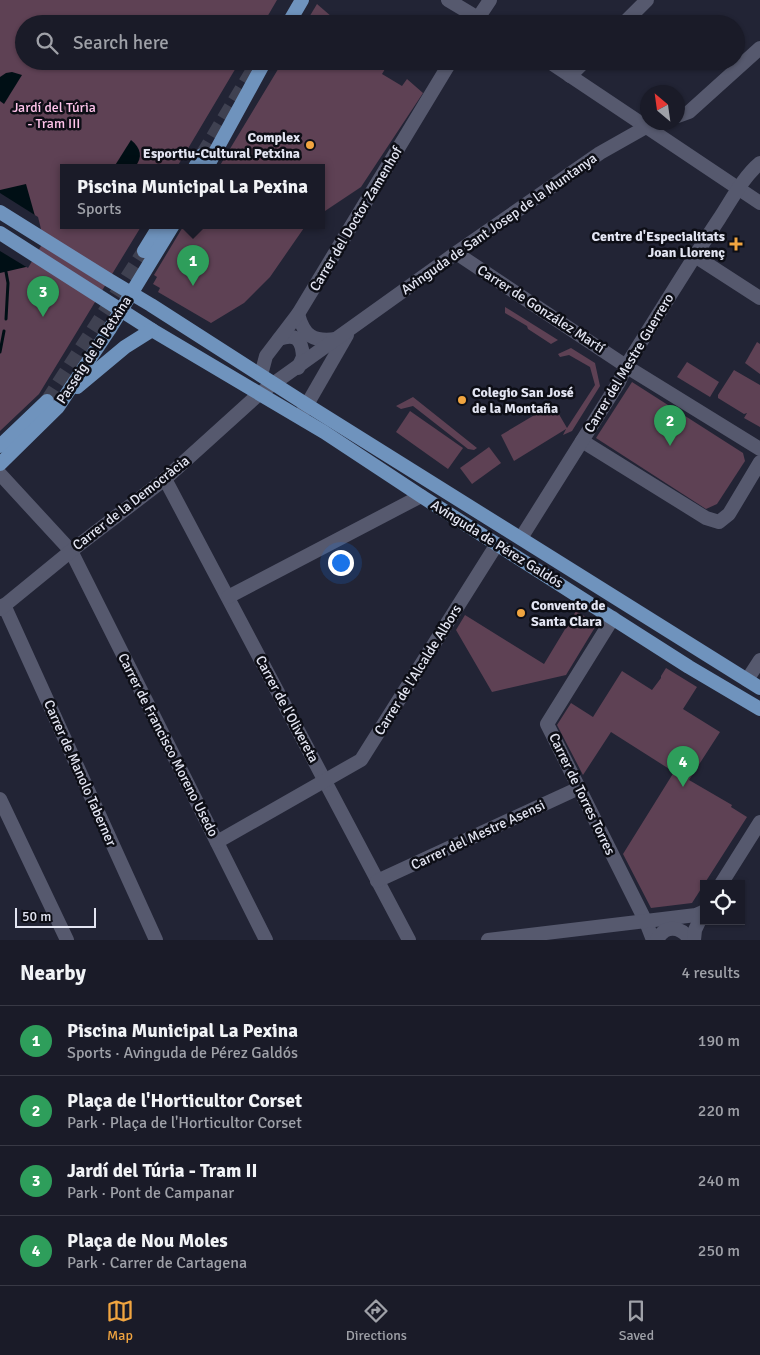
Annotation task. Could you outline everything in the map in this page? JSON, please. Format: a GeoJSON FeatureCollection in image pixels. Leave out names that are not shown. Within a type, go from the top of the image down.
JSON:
{"type":"FeatureCollection","features":[{"type":"Feature","properties":{"kind":"main road"},"geometry":{"type":"LineString","coordinates":[[293,15],[302,0]]}},
{"type":"Feature","properties":{"kind":"main road"},"geometry":{"type":"LineString","coordinates":[[204,161],[260,70]]}},
{"type":"Feature","properties":{"kind":"main road","name":"Avinguda de Pérez Galdós"},"geometry":{"type":"LineString","coordinates":[[0,212],[275,384],[303,411],[422,496],[689,667],[760,709]]}},
{"type":"Feature","properties":{"kind":"main road"},"geometry":{"type":"LineString","coordinates":[[144,251],[158,229]]}},
{"type":"Feature","properties":{"kind":"main road","name":"Passeig de la Petxina"},"geometry":{"type":"LineString","coordinates":[[0,464],[52,404],[121,310],[171,229]]}},
{"type":"Feature","properties":{"kind":"main road","name":"Avinguda de Pérez Galdós"},"geometry":{"type":"LineString","coordinates":[[0,233],[152,330],[259,394],[303,411],[521,538],[760,688]]}},
{"type":"Feature","properties":{"kind":"main road"},"geometry":{"type":"LineString","coordinates":[[52,404],[125,346],[152,330]]}},
{"type":"Feature","properties":{"kind":"main road","name":"Passeig de la Petxina"},"geometry":{"type":"LineString","coordinates":[[0,446],[52,404]]}},
{"type":"Feature","properties":{"kind":"street"},"geometry":{"type":"LineString","coordinates":[[448,0],[470,15]]}},
{"type":"Feature","properties":{"kind":"street"},"geometry":{"type":"LineString","coordinates":[[483,15],[490,0]]}},
{"type":"Feature","properties":{"kind":"street"},"geometry":{"type":"LineString","coordinates":[[632,15],[647,0]]}},
{"type":"Feature","properties":{"kind":"street"},"geometry":{"type":"LineString","coordinates":[[745,62],[760,48]]}},
{"type":"Feature","properties":{"kind":"street","name":"Carrer del Doctor Zamenhof"},"geometry":{"type":"LineString","coordinates":[[261,375],[266,356],[298,314],[447,70]]}},
{"type":"Feature","properties":{"kind":"street"},"geometry":{"type":"LineString","coordinates":[[561,70],[640,117]]}},
{"type":"Feature","properties":{"kind":"street"},"geometry":{"type":"LineString","coordinates":[[570,76],[576,70]]}},
{"type":"Feature","properties":{"kind":"street"},"geometry":{"type":"LineString","coordinates":[[685,113],[689,112],[736,70]]}},
{"type":"Feature","properties":{"kind":"street","name":"Avinguda de Sant Josep de la Muntanya"},"geometry":{"type":"LineString","coordinates":[[275,384],[456,253],[604,151],[644,130]]}},
{"type":"Feature","properties":{"kind":"street"},"geometry":{"type":"LineString","coordinates":[[660,130],[760,203]]}},
{"type":"Feature","properties":{"kind":"street","name":"Carrer del Mestre Guerrero"},"geometry":{"type":"LineString","coordinates":[[521,538],[695,256],[739,189],[760,163]]}},
{"type":"Feature","properties":{"kind":"street","name":"Carrer de González Martí"},"geometry":{"type":"LineString","coordinates":[[456,253],[626,366],[760,448]]}},
{"type":"Feature","properties":{"kind":"street"},"geometry":{"type":"LineString","coordinates":[[695,256],[760,298]]}},
{"type":"Feature","properties":{"kind":"street"},"geometry":{"type":"LineString","coordinates":[[298,314],[308,335],[320,340],[336,339]]}},
{"type":"Feature","properties":{"kind":"street","name":"Avinguda de Sant Josep de la Muntanya"},"geometry":{"type":"LineString","coordinates":[[303,411],[354,326]]}},
{"type":"Feature","properties":{"kind":"street"},"geometry":{"type":"LineString","coordinates":[[279,339],[295,336],[299,340],[303,357],[298,368]]}},
{"type":"Feature","properties":{"kind":"street"},"geometry":{"type":"LineString","coordinates":[[259,394],[275,384]]}},
{"type":"Feature","properties":{"kind":"street","name":"Carrer de la Democràcia"},"geometry":{"type":"LineString","coordinates":[[2,607],[70,551],[165,479],[259,394]]}},
{"type":"Feature","properties":{"kind":"street"},"geometry":{"type":"LineString","coordinates":[[582,441],[706,518],[719,522],[729,514],[760,462]]}},
{"type":"Feature","properties":{"kind":"street","name":"Carrer de Francisco Moreno Usedo"},"geometry":{"type":"LineString","coordinates":[[0,474],[70,551],[266,940]]}},
{"type":"Feature","properties":{"kind":"street","name":"Carrer de l'Olivereta"},"geometry":{"type":"LineString","coordinates":[[165,479],[409,940]]}},
{"type":"Feature","properties":{"kind":"street"},"geometry":{"type":"LineString","coordinates":[[228,597],[422,496]]}},
{"type":"Feature","properties":{"kind":"street","name":"Carrer de l'Alcalde Albors"},"geometry":{"type":"LineString","coordinates":[[217,842],[361,760],[497,544]]}},
{"type":"Feature","properties":{"kind":"street","name":"Carrer de Manolo Taberner"},"geometry":{"type":"LineString","coordinates":[[2,607],[156,940]]}},
{"type":"Feature","properties":{"kind":"street","name":"Carrer de Torres Torres"},"geometry":{"type":"LineString","coordinates":[[613,618],[547,724],[646,922],[652,940]]}},
{"type":"Feature","properties":{"kind":"street"},"geometry":{"type":"LineString","coordinates":[[747,680],[760,660]]}},
{"type":"Feature","properties":{"kind":"street","name":"Carrer del Mestre Asensi"},"geometry":{"type":"LineString","coordinates":[[377,881],[579,788]]}},
{"type":"Feature","properties":{"kind":"street"},"geometry":{"type":"LineString","coordinates":[[0,799],[67,940]]}},
{"type":"Feature","properties":{"kind":"street"},"geometry":{"type":"LineString","coordinates":[[724,880],[760,822]]}},
{"type":"Feature","properties":{"kind":"street"},"geometry":{"type":"LineString","coordinates":[[488,940],[646,922],[700,914]]}},
{"type":"Feature","properties":{"kind":"street"},"geometry":{"type":"LineString","coordinates":[[656,940],[662,932],[673,928],[683,931],[692,940],[700,920]]}},
{"type":"Feature","properties":{"kind":"green space","name":"Jardí del Túria - Tram III"},"geometry":{"type":"Polygon","coordinates":[[[0,0],[277,0],[268,15],[15,15],[15,70],[235,70],[179,164],[60,164],[60,229],[140,229],[39,394],[0,431],[0,0]]]}},
{"type":"Feature","properties":{"kind":"green space"},"geometry":{"type":"Polygon","coordinates":[[[317,4],[330,15],[310,15],[317,4]]]}},
{"type":"Feature","properties":{"kind":"green space","name":"Complex Esportiu-Cultural Petxina"},"geometry":{"type":"Polygon","coordinates":[[[278,70],[384,70],[382,74],[402,86],[407,79],[423,93],[361,187],[325,211],[325,164],[221,164],[278,70]]]}},
{"type":"Feature","properties":{"kind":"green space"},"geometry":{"type":"Polygon","coordinates":[[[182,229],[303,229],[270,277],[244,303],[211,323],[158,292],[160,288],[153,284],[157,277],[154,275],[182,229]]]}},
{"type":"Feature","properties":{"kind":"green space"},"geometry":{"type":"Polygon","coordinates":[[[505,307],[558,340],[551,344],[528,329],[527,326],[505,313],[505,307]]]}},
{"type":"Feature","properties":{"kind":"green space"},"geometry":{"type":"Polygon","coordinates":[[[757,342],[760,344],[760,374],[745,363],[757,342]]]}},
{"type":"Feature","properties":{"kind":"green space"},"geometry":{"type":"Polygon","coordinates":[[[571,348],[595,363],[600,386],[572,431],[563,435],[566,429],[514,461],[501,435],[553,404],[567,428],[595,385],[590,367],[569,355],[560,357],[558,354],[571,348]]]}},
{"type":"Feature","properties":{"kind":"green space"},"geometry":{"type":"Polygon","coordinates":[[[687,362],[719,382],[710,397],[677,377],[687,362]]]}},
{"type":"Feature","properties":{"kind":"green space"},"geometry":{"type":"Polygon","coordinates":[[[734,370],[760,385],[760,427],[744,418],[747,413],[744,414],[718,398],[734,370]]]}},
{"type":"Feature","properties":{"kind":"green space"},"geometry":{"type":"Polygon","coordinates":[[[632,382],[743,453],[745,461],[717,504],[706,509],[596,438],[632,382]]]}},
{"type":"Feature","properties":{"kind":"green space"},"geometry":{"type":"Polygon","coordinates":[[[413,397],[477,448],[474,450],[468,449],[413,406],[401,409],[396,406],[413,397]]]}},
{"type":"Feature","properties":{"kind":"green space"},"geometry":{"type":"Polygon","coordinates":[[[410,411],[463,448],[448,469],[396,432],[410,411]]]}},
{"type":"Feature","properties":{"kind":"green space"},"geometry":{"type":"Polygon","coordinates":[[[489,447],[501,463],[472,484],[460,468],[489,447]]]}},
{"type":"Feature","properties":{"kind":"green space"},"geometry":{"type":"Polygon","coordinates":[[[576,611],[597,624],[566,675],[492,692],[456,630],[465,615],[544,664],[576,611]]]}},
{"type":"Feature","properties":{"kind":"green space"},"geometry":{"type":"Polygon","coordinates":[[[666,668],[697,687],[683,709],[720,732],[689,780],[732,805],[731,807],[747,817],[707,880],[700,880],[700,890],[692,903],[651,908],[623,854],[674,772],[611,732],[583,775],[557,725],[571,703],[593,717],[622,671],[652,690],[666,668]]]}},
{"type":"Feature","properties":{"kind":"shaded area"},"geometry":{"type":"Polygon","coordinates":[[[12,72],[22,75],[4,104],[0,101],[0,77],[12,72]]]}},
{"type":"Feature","properties":{"kind":"shaded area"},"geometry":{"type":"Polygon","coordinates":[[[131,140],[139,149],[138,163],[116,164],[131,140]]]}},
{"type":"Feature","properties":{"kind":"shaded area"},"geometry":{"type":"Polygon","coordinates":[[[26,184],[42,241],[26,267],[0,273],[0,190],[26,184]]]}},
{"type":"Feature","properties":{"kind":"pier"},"geometry":{"type":"Polygon","coordinates":[[[0,193],[38,217],[44,241],[28,268],[0,251],[0,193]]]}},
{"type":"Feature","properties":{"kind":"waterway"},"geometry":{"type":"LineString","coordinates":[[6,272],[8,283],[6,319]]}},
{"type":"Feature","properties":{"kind":"waterway"},"geometry":{"type":"LineString","coordinates":[[0,352],[4,331]]}},
{"type":"Feature","properties":{"kind":"tunnel"},"geometry":{"type":"LineString","coordinates":[[202,155],[253,70]]}},
{"type":"Feature","properties":{"kind":"tunnel"},"geometry":{"type":"LineString","coordinates":[[47,401],[144,251]]}},
{"type":"Feature","properties":{"kind":"place","name":"Complex Esportiu-Cultural Petxina"},"geometry":{"type":"Point","coordinates":[310,145]}},
{"type":"Feature","properties":{"kind":"place","name":"Centre d'Especialitats Joan Llorenç"},"geometry":{"type":"Point","coordinates":[736,244]}},
{"type":"Feature","properties":{"kind":"place","name":"Piscina Municipal La Pexina"},"geometry":{"type":"Point","coordinates":[193,286]}},
{"type":"Feature","properties":{"kind":"place","name":"Jardí del Túria - Tram II"},"geometry":{"type":"Point","coordinates":[43,317]}},
{"type":"Feature","properties":{"kind":"place","name":"Colegio San José de la Montaña"},"geometry":{"type":"Point","coordinates":[462,400]}},
{"type":"Feature","properties":{"kind":"place","name":"Plaça de l'Horticultor Corset"},"geometry":{"type":"Point","coordinates":[670,446]}},
{"type":"Feature","properties":{"kind":"place","name":"Convento de Santa Clara"},"geometry":{"type":"Point","coordinates":[521,613]}},
{"type":"Feature","properties":{"kind":"place","name":"Plaça de Nou Moles"},"geometry":{"type":"Point","coordinates":[683,787]}}]}
